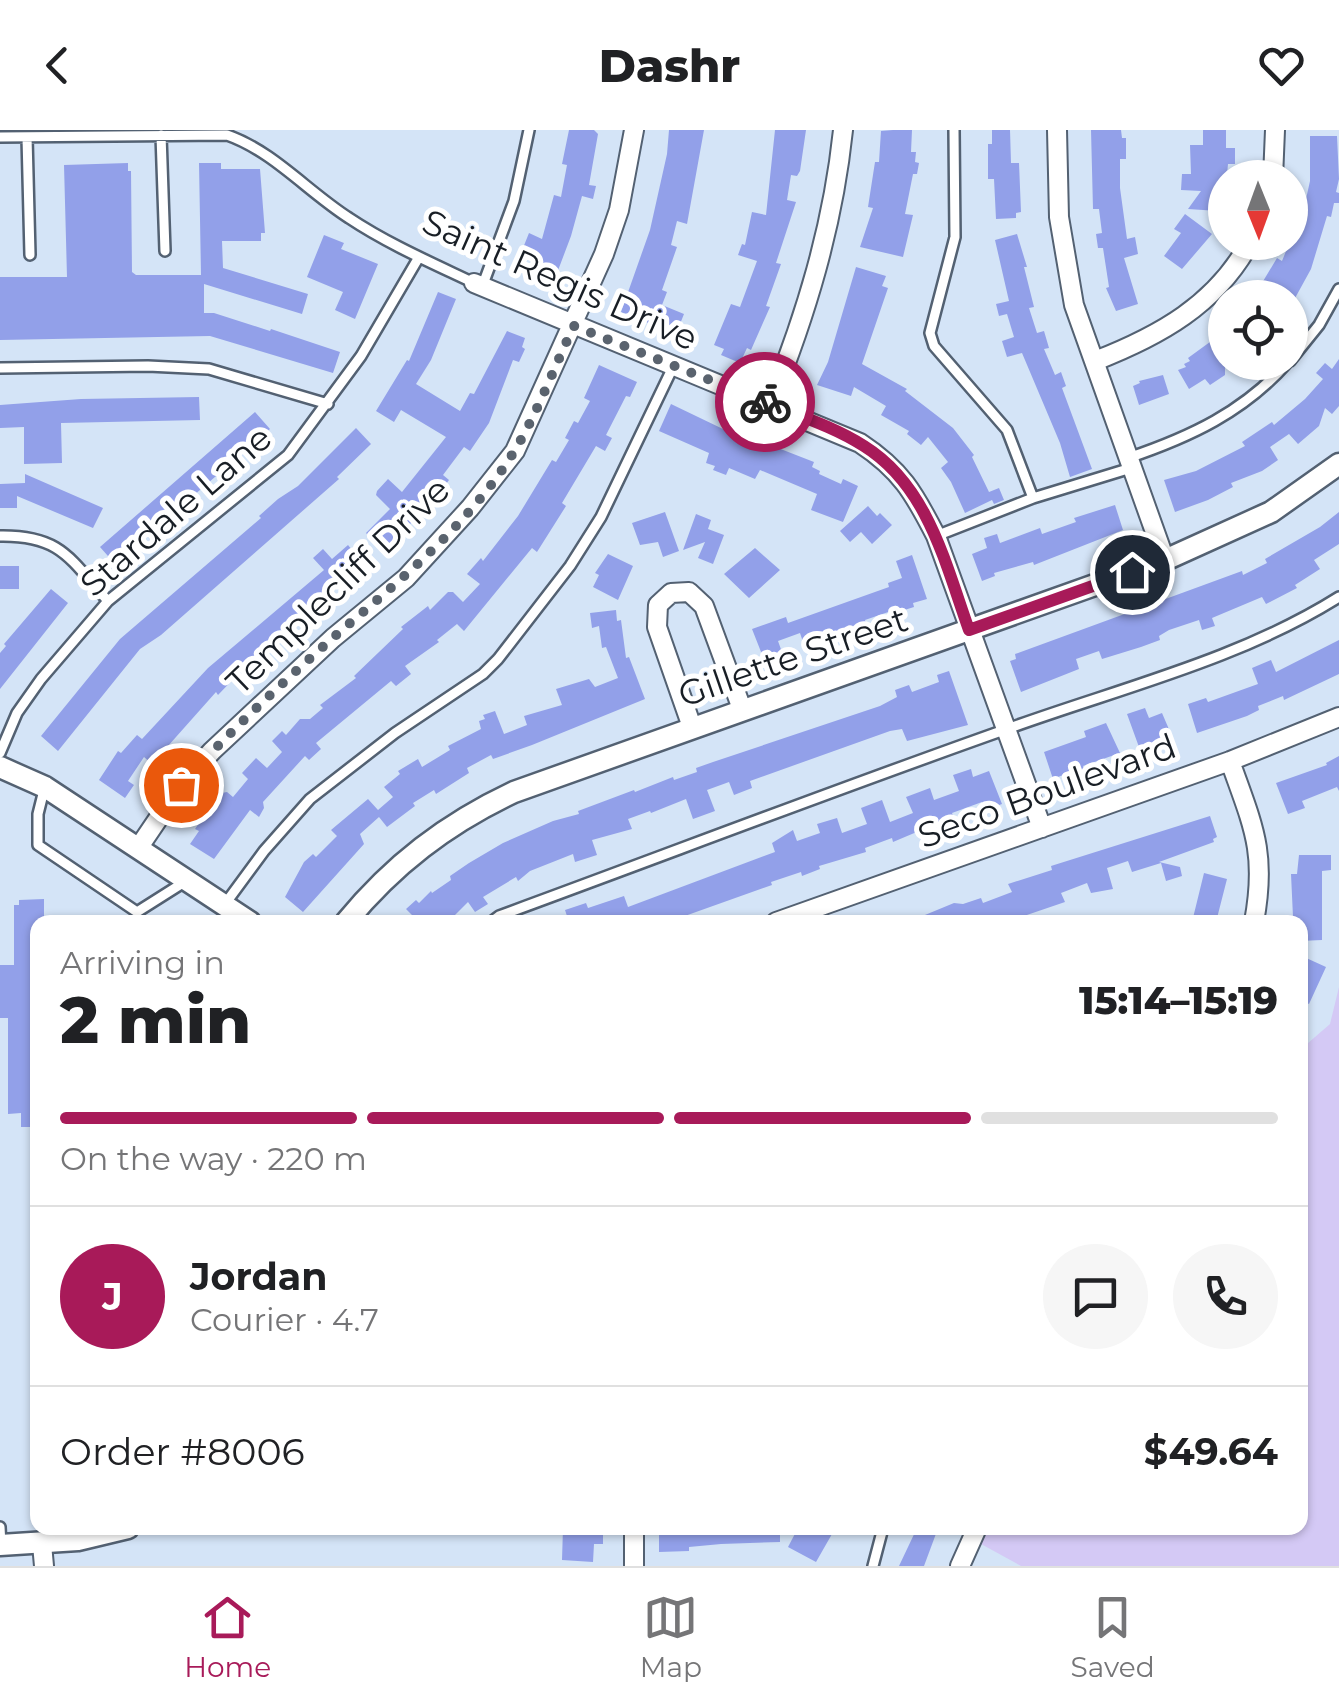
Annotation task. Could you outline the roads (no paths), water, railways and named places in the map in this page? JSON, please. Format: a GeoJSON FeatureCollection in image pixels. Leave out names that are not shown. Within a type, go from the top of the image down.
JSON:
{"type":"FeatureCollection","features":[{"type":"Feature","properties":{"kind":"street","name":"Templecliff Drive"},"geometry":{"type":"LineString","coordinates":[[139,847],[181,785],[212,751],[334,638],[406,578],[515,451],[574,326],[619,210],[634,130]]}},
{"type":"Feature","properties":{"kind":"street"},"geometry":{"type":"LineString","coordinates":[[770,404],[816,280],[844,130]]}},
{"type":"Feature","properties":{"kind":"street"},"geometry":{"type":"LineString","coordinates":[[1057,130],[1059,217],[1074,305],[1165,560]]}},
{"type":"Feature","properties":{"kind":"street"},"geometry":{"type":"LineString","coordinates":[[1273,160],[1274,130]]}},
{"type":"Feature","properties":{"kind":"street"},"geometry":{"type":"LineString","coordinates":[[1094,360],[1173,326],[1225,279],[1238,260]]}},
{"type":"Feature","properties":{"kind":"street","name":"Saint Regis Drive"},"geometry":{"type":"LineString","coordinates":[[478,285],[860,442],[880,456],[914,491],[936,536],[1042,828]]}},
{"type":"Feature","properties":{"kind":"street","name":"Gillette Street"},"geometry":{"type":"LineString","coordinates":[[352,915],[395,868],[472,812],[514,792],[1165,560],[1271,512],[1339,464]]}},
{"type":"Feature","properties":{"kind":"street"},"geometry":{"type":"LineString","coordinates":[[692,727],[656,627],[658,605],[670,593],[689,592],[704,606],[742,709]]}},
{"type":"Feature","properties":{"kind":"street","name":"Seco Boulevard"},"geometry":{"type":"LineString","coordinates":[[796,915],[1230,761],[1339,717]]}},
{"type":"Feature","properties":{"kind":"street"},"geometry":{"type":"LineString","coordinates":[[1230,761],[1262,866],[1255,915]]}},
{"type":"Feature","properties":{"kind":"street"},"geometry":{"type":"LineString","coordinates":[[0,767],[45,787],[239,915]]}},
{"type":"Feature","properties":{"kind":"street"},"geometry":{"type":"LineString","coordinates":[[0,1545],[42,1544],[90,1535]]}},
{"type":"Feature","properties":{"kind":"street"},"geometry":{"type":"LineString","coordinates":[[634,1535],[634,1566]]}},
{"type":"Feature","properties":{"kind":"street"},"geometry":{"type":"LineString","coordinates":[[960,1566],[975,1535]]}},
{"type":"Feature","properties":{"kind":"street"},"geometry":{"type":"LineString","coordinates":[[42,1544],[44,1566]]}},
{"type":"Feature","properties":{"kind":"lane"},"geometry":{"type":"LineString","coordinates":[[478,285],[514,201],[529,130]]}},
{"type":"Feature","properties":{"kind":"lane"},"geometry":{"type":"LineString","coordinates":[[954,130],[956,237],[930,333],[934,346],[1007,430],[1033,498]]}},
{"type":"Feature","properties":{"kind":"lane","name":"Saint Regis Drive"},"geometry":{"type":"LineString","coordinates":[[7,135],[226,132],[258,148],[350,219],[478,285]]}},
{"type":"Feature","properties":{"kind":"lane"},"geometry":{"type":"LineString","coordinates":[[161,135],[165,251]]}},
{"type":"Feature","properties":{"kind":"lane"},"geometry":{"type":"LineString","coordinates":[[27,136],[30,255]]}},
{"type":"Feature","properties":{"kind":"lane","name":"Stardale Lane"},"geometry":{"type":"LineString","coordinates":[[0,753],[3,732],[41,679],[108,601],[288,454],[362,356],[419,257]]}},
{"type":"Feature","properties":{"kind":"lane"},"geometry":{"type":"LineString","coordinates":[[1308,339],[1339,289]]}},
{"type":"Feature","properties":{"kind":"lane"},"geometry":{"type":"LineString","coordinates":[[224,905],[310,799],[396,733],[483,674],[498,659],[570,566],[601,517],[674,367]]}},
{"type":"Feature","properties":{"kind":"lane"},"geometry":{"type":"LineString","coordinates":[[0,368],[209,369],[328,404]]}},
{"type":"Feature","properties":{"kind":"lane"},"geometry":{"type":"LineString","coordinates":[[936,536],[1130,463],[1226,416],[1271,380]]}},
{"type":"Feature","properties":{"kind":"lane"},"geometry":{"type":"LineString","coordinates":[[0,536],[46,540],[67,555],[108,601]]}},
{"type":"Feature","properties":{"kind":"lane"},"geometry":{"type":"LineString","coordinates":[[502,915],[1192,664],[1300,621],[1339,597]]}},
{"type":"Feature","properties":{"kind":"lane"},"geometry":{"type":"LineString","coordinates":[[45,787],[38,814],[38,845],[136,912],[187,880]]}},
{"type":"Feature","properties":{"kind":"lane"},"geometry":{"type":"LineString","coordinates":[[0,1527],[0,1545]]}},
{"type":"Feature","properties":{"kind":"lane"},"geometry":{"type":"LineString","coordinates":[[872,1566],[881,1535]]}}]}
